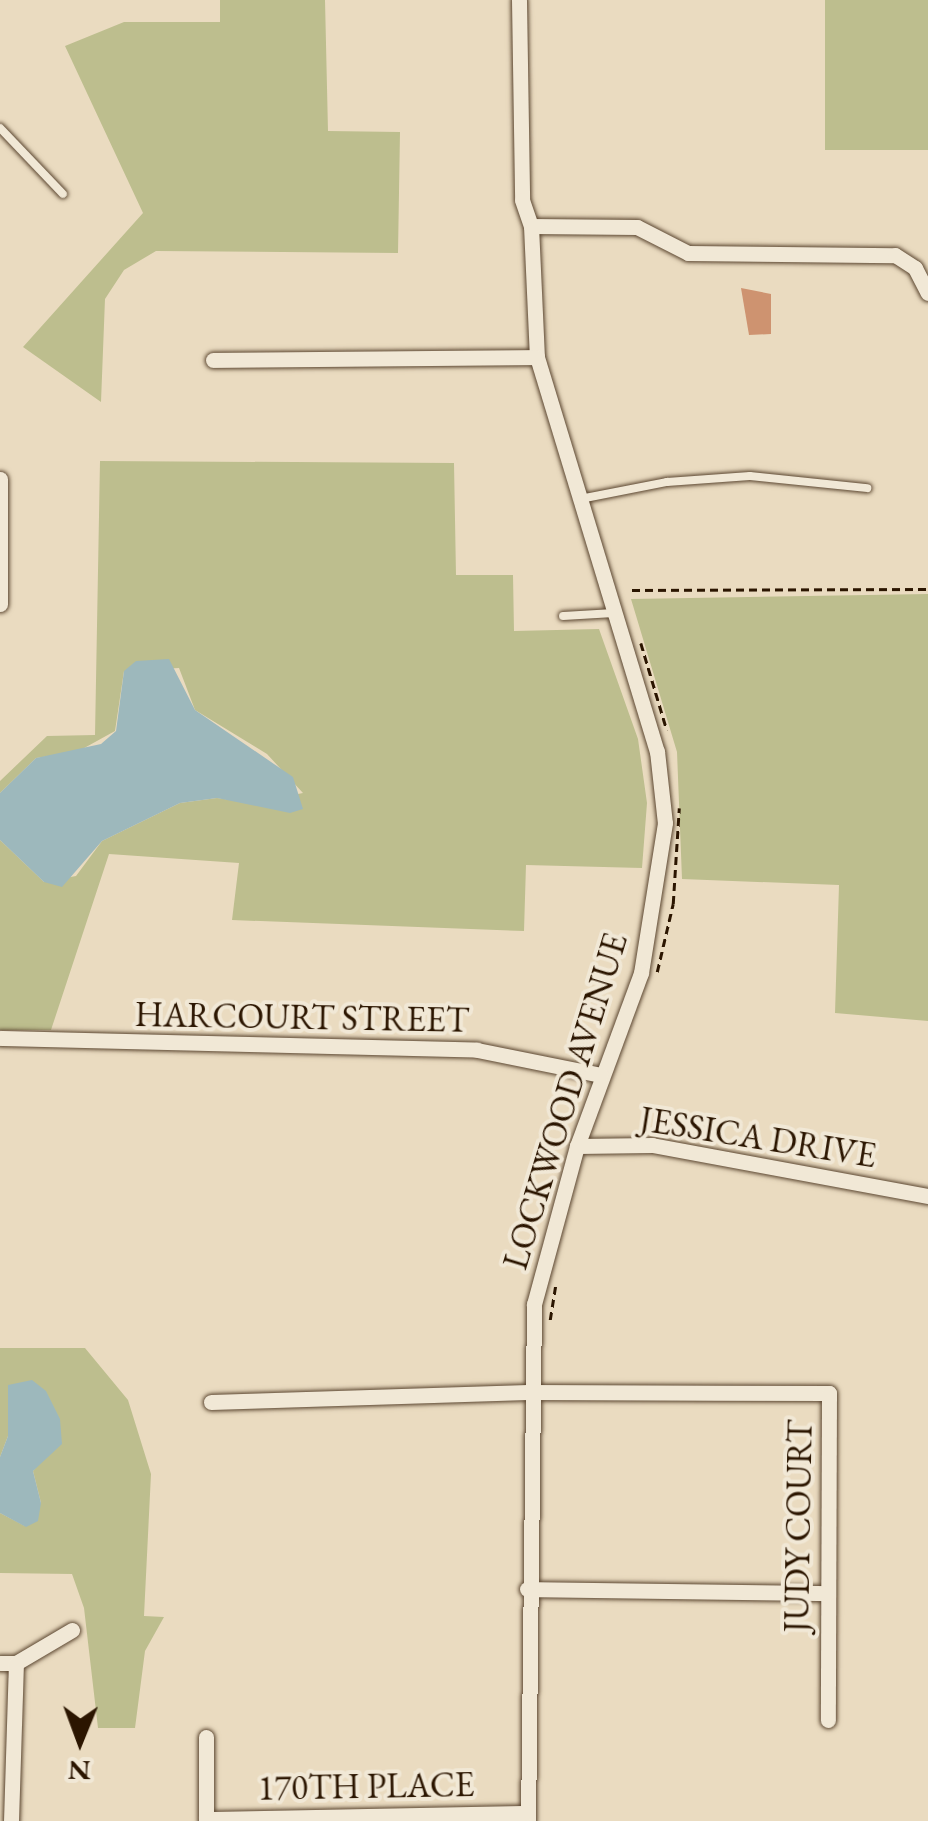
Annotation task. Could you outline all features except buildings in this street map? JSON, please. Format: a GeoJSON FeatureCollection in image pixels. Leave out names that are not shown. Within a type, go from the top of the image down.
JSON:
{"type":"FeatureCollection","features":[{"type":"Feature","properties":{"kind":"street","name":"LOCKWOOD AVENUE"},"geometry":{"type":"LineString","coordinates":[[519,0],[522,200],[531,226],[538,357],[657,750],[664,823],[641,974],[577,1146],[534,1304],[528,1392],[528,1817]]}},
{"type":"Feature","properties":{"kind":"street"},"geometry":{"type":"LineString","coordinates":[[531,226],[638,227],[688,253],[896,254],[915,268],[928,293]]}},
{"type":"Feature","properties":{"kind":"street"},"geometry":{"type":"LineString","coordinates":[[213,360],[538,357]]}},
{"type":"Feature","properties":{"kind":"street"},"geometry":{"type":"LineString","coordinates":[[0,479],[0,604]]}},
{"type":"Feature","properties":{"kind":"street","name":"HARCOURT STREET"},"geometry":{"type":"LineString","coordinates":[[0,1038],[478,1050],[601,1075]]}},
{"type":"Feature","properties":{"kind":"street","name":"JESSICA DRIVE"},"geometry":{"type":"LineString","coordinates":[[577,1146],[652,1145],[928,1196]]}},
{"type":"Feature","properties":{"kind":"street"},"geometry":{"type":"LineString","coordinates":[[211,1402],[528,1392]]}},
{"type":"Feature","properties":{"kind":"street","name":"JUDY COURT"},"geometry":{"type":"LineString","coordinates":[[528,1392],[830,1393],[828,1720]]}},
{"type":"Feature","properties":{"kind":"street"},"geometry":{"type":"LineString","coordinates":[[527,1589],[827,1593]]}},
{"type":"Feature","properties":{"kind":"street"},"geometry":{"type":"LineString","coordinates":[[11,1821],[8,1663],[72,1630]]}},
{"type":"Feature","properties":{"kind":"street"},"geometry":{"type":"LineString","coordinates":[[206,1737],[206,1820]]}},
{"type":"Feature","properties":{"kind":"street","name":"170TH PLACE"},"geometry":{"type":"LineString","coordinates":[[206,1820],[528,1817]]}},
{"type":"Feature","properties":{"kind":"lane"},"geometry":{"type":"LineString","coordinates":[[0,128],[63,194]]}},
{"type":"Feature","properties":{"kind":"lane"},"geometry":{"type":"LineString","coordinates":[[580,499],[668,482],[750,476],[866,488]]}},
{"type":"Feature","properties":{"kind":"lane"},"geometry":{"type":"LineString","coordinates":[[563,616],[614,613]]}},
{"type":"Feature","properties":{"kind":"path"},"geometry":{"type":"LineString","coordinates":[[632,590],[928,589]]}},
{"type":"Feature","properties":{"kind":"path"},"geometry":{"type":"LineString","coordinates":[[637,633],[668,736]]}},
{"type":"Feature","properties":{"kind":"path"},"geometry":{"type":"LineString","coordinates":[[654,982],[674,904],[679,803]]}},
{"type":"Feature","properties":{"kind":"path"},"geometry":{"type":"LineString","coordinates":[[549,1326],[558,1276]]}},
{"type":"Feature","properties":{"kind":"green space"},"geometry":{"type":"Polygon","coordinates":[[[220,0],[325,0],[328,131],[400,132],[398,253],[156,251],[124,270],[105,299],[101,402],[23,347],[143,213],[65,46],[124,22],[220,22],[220,0]]]}},
{"type":"Feature","properties":{"kind":"green space"},"geometry":{"type":"Polygon","coordinates":[[[825,0],[928,0],[928,150],[825,150],[825,0]]]}},
{"type":"Feature","properties":{"kind":"green space"},"geometry":{"type":"Polygon","coordinates":[[[100,461],[454,463],[456,575],[513,575],[514,631],[599,629],[638,739],[647,803],[642,868],[526,865],[524,931],[232,920],[239,863],[109,854],[51,1030],[0,1030],[0,840],[44,882],[76,876],[102,841],[180,803],[217,798],[253,803],[303,793],[267,754],[195,710],[179,668],[124,671],[115,731],[77,752],[36,758],[0,793],[0,781],[47,736],[95,735],[100,461]]]}},
{"type":"Feature","properties":{"kind":"green space"},"geometry":{"type":"Polygon","coordinates":[[[928,594],[928,1021],[835,1013],[839,885],[682,879],[677,752],[631,599],[928,594]]]}},
{"type":"Feature","properties":{"kind":"green space"},"geometry":{"type":"Polygon","coordinates":[[[0,1348],[85,1348],[128,1400],[151,1474],[144,1616],[164,1617],[145,1651],[135,1728],[98,1728],[84,1608],[72,1574],[0,1573],[0,1513],[25,1526],[41,1503],[33,1471],[44,1457],[8,1385],[8,1436],[0,1457],[0,1348]]]}},
{"type":"Feature","properties":{"kind":"water"},"geometry":{"type":"Polygon","coordinates":[[[169,659],[195,710],[293,777],[303,809],[290,813],[217,798],[180,803],[102,841],[62,887],[44,882],[0,840],[0,793],[36,758],[101,744],[116,731],[124,671],[136,661],[169,659]]]}},
{"type":"Feature","properties":{"kind":"water"},"geometry":{"type":"Polygon","coordinates":[[[32,1380],[46,1391],[60,1419],[62,1444],[33,1471],[41,1503],[38,1521],[26,1527],[0,1513],[0,1457],[8,1436],[8,1385],[32,1380]]]}}]}
